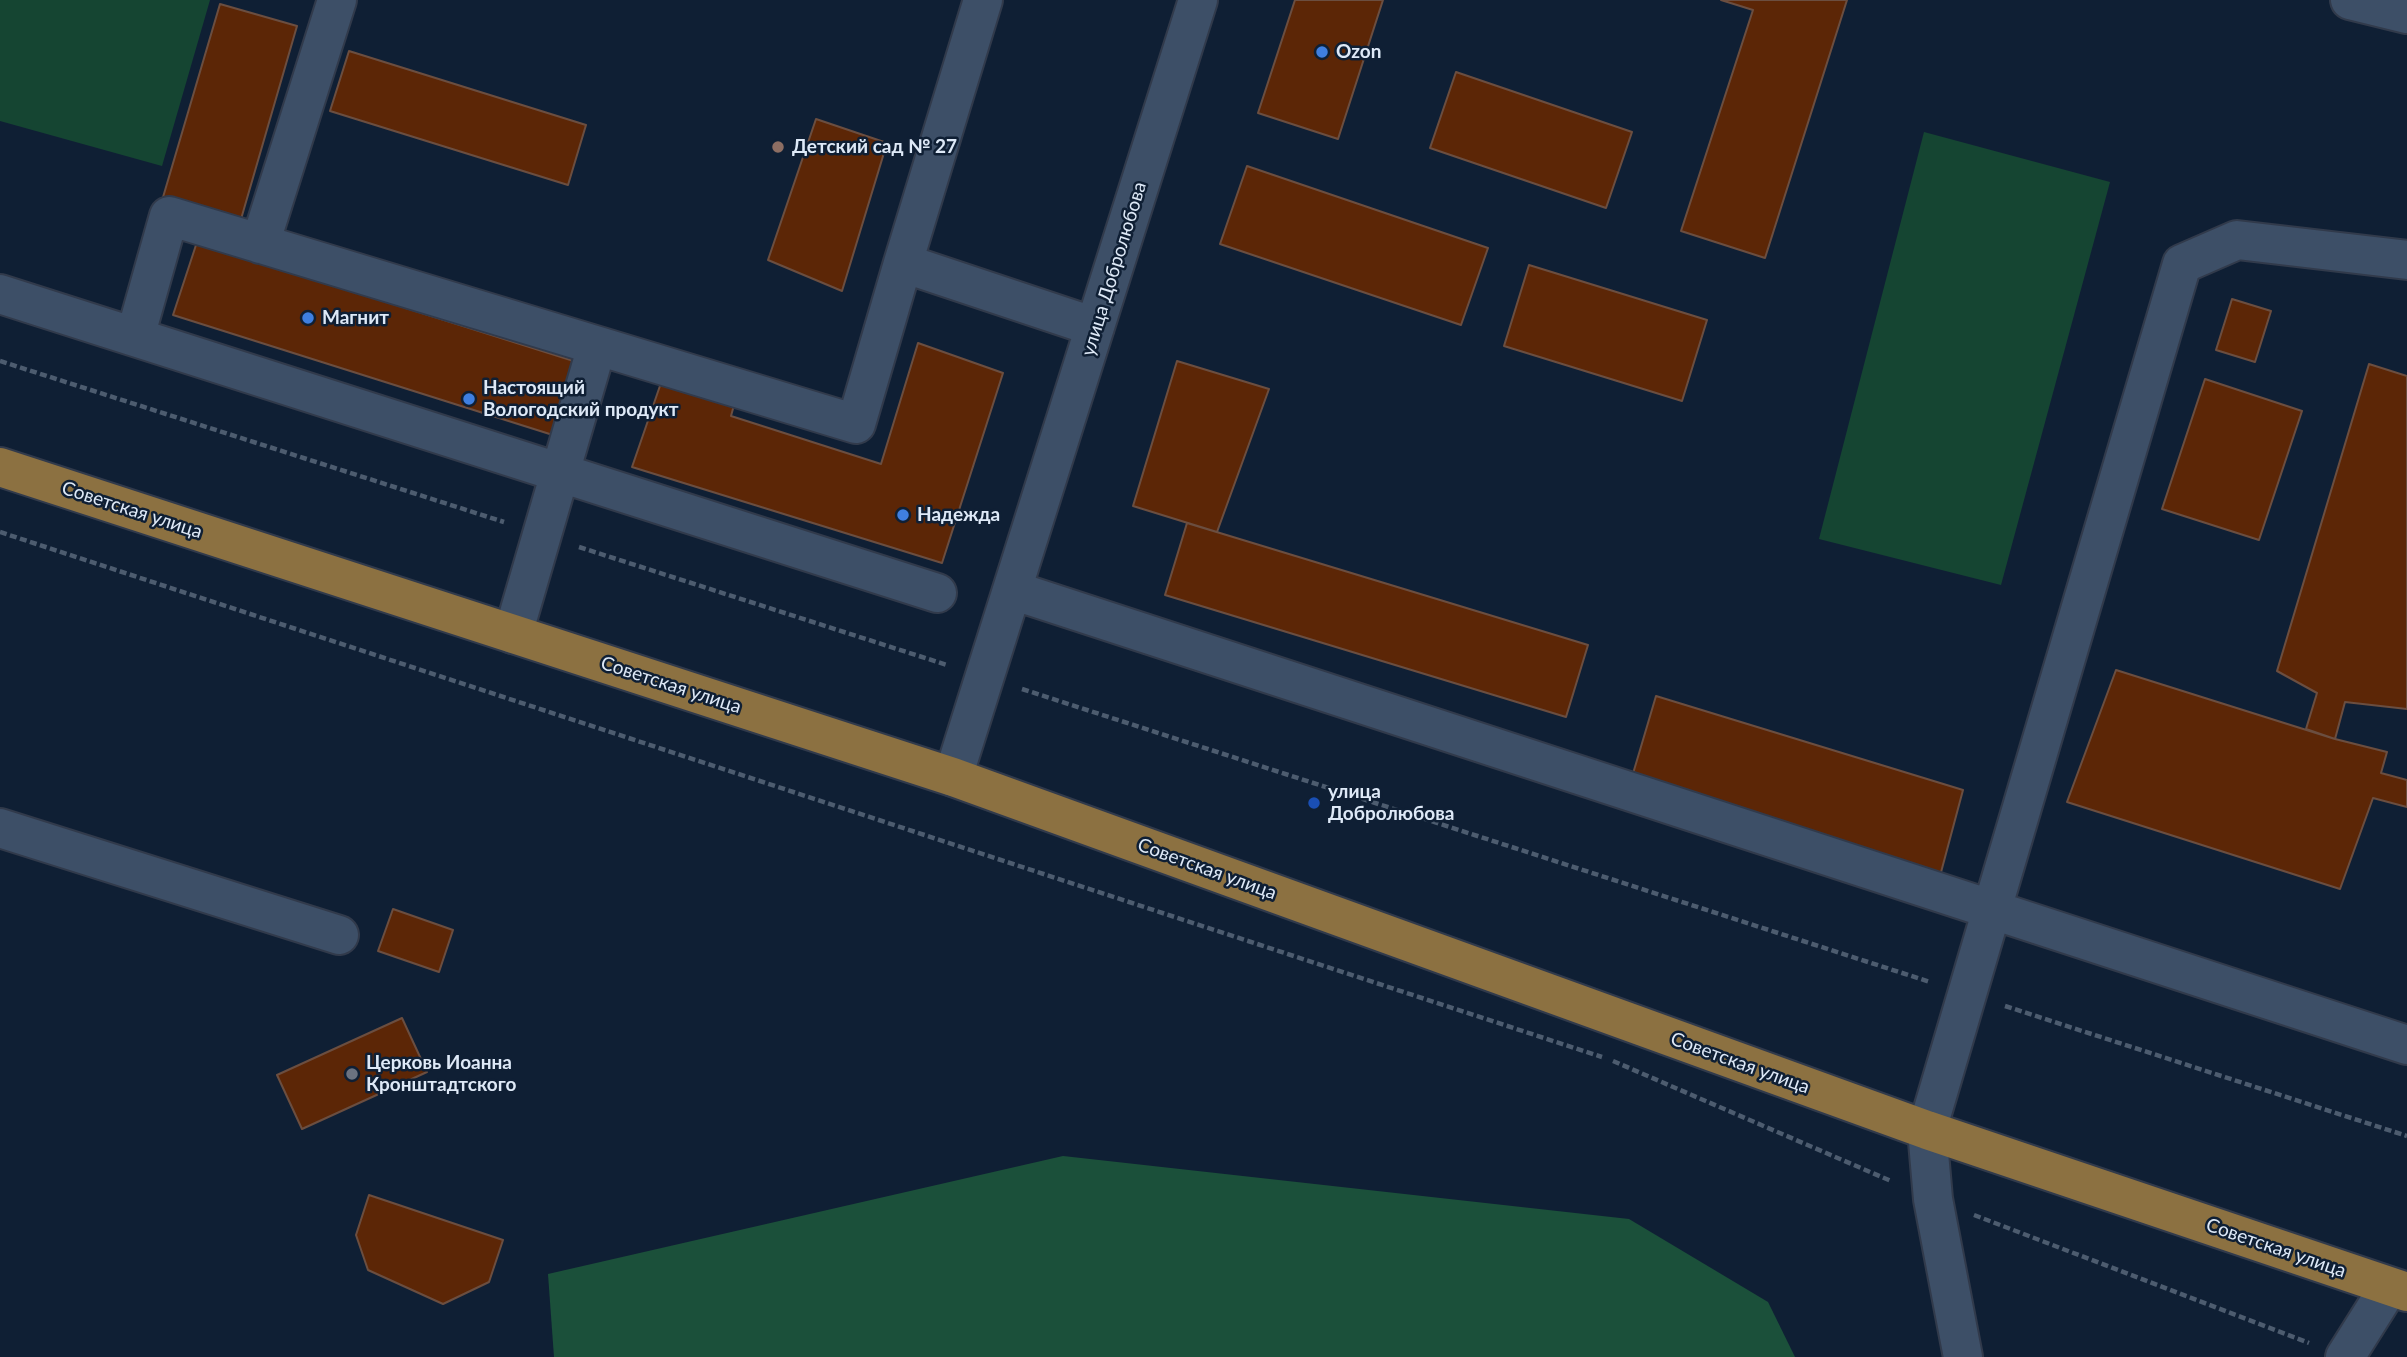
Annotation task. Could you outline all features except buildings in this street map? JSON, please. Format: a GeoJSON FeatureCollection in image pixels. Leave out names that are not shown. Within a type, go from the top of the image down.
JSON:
{"type":"FeatureCollection","features":[{"type":"Feature","properties":{"kind":"main road","name":"Советская улица"},"geometry":{"type":"LineString","coordinates":[[0,467],[953,777],[1927,1130],[2398,1290]]}},
{"type":"Feature","properties":{"kind":"street"},"geometry":{"type":"LineString","coordinates":[[260,244],[337,0]]}},
{"type":"Feature","properties":{"kind":"street"},"geometry":{"type":"LineString","coordinates":[[135,337],[169,216],[856,424],[984,0]]}},
{"type":"Feature","properties":{"kind":"street","name":"улица Добролюбова"},"geometry":{"type":"LineString","coordinates":[[953,777],[1198,0]]}},
{"type":"Feature","properties":{"kind":"street"},"geometry":{"type":"LineString","coordinates":[[2350,0],[2407,15]]}},
{"type":"Feature","properties":{"kind":"street"},"geometry":{"type":"LineString","coordinates":[[1963,1357],[1933,1199],[1927,1130],[2182,264],[2237,240],[2407,260]]}},
{"type":"Feature","properties":{"kind":"street"},"geometry":{"type":"LineString","coordinates":[[903,263],[1095,327]]}},
{"type":"Feature","properties":{"kind":"street"},"geometry":{"type":"LineString","coordinates":[[0,294],[937,593]]}},
{"type":"Feature","properties":{"kind":"street"},"geometry":{"type":"LineString","coordinates":[[513,634],[597,346]]}},
{"type":"Feature","properties":{"kind":"street"},"geometry":{"type":"LineString","coordinates":[[1012,590],[2407,1045]]}},
{"type":"Feature","properties":{"kind":"street"},"geometry":{"type":"LineString","coordinates":[[0,828],[339,935]]}},
{"type":"Feature","properties":{"kind":"street"},"geometry":{"type":"LineString","coordinates":[[2345,1357],[2398,1290]]}},
{"type":"Feature","properties":{"kind":"path"},"geometry":{"type":"LineString","coordinates":[[0,362],[955,668]]}},
{"type":"Feature","properties":{"kind":"path"},"geometry":{"type":"LineString","coordinates":[[0,532],[1611,1060],[1933,1199],[2345,1357]]}},
{"type":"Feature","properties":{"kind":"path"},"geometry":{"type":"LineString","coordinates":[[1022,689],[2407,1136]]}},
{"type":"Feature","properties":{"kind":"green space"},"geometry":{"type":"Polygon","coordinates":[[[0,0],[210,0],[162,166],[0,121],[0,0]]]}},
{"type":"Feature","properties":{"kind":"green space"},"geometry":{"type":"Polygon","coordinates":[[[1924,132],[2110,182],[2001,585],[1819,539],[1924,132]]]}},
{"type":"Feature","properties":{"kind":"green space"},"geometry":{"type":"Polygon","coordinates":[[[1063,1156],[1629,1219],[1768,1302],[1795,1357],[554,1357],[548,1274],[1063,1156]]]}},
{"type":"Feature","properties":{"kind":"place","name":"Ozon"},"geometry":{"type":"Point","coordinates":[1322,52]}},
{"type":"Feature","properties":{"kind":"place","name":"Детский сад № 27"},"geometry":{"type":"Point","coordinates":[778,147]}},
{"type":"Feature","properties":{"kind":"place","name":"Магнит"},"geometry":{"type":"Point","coordinates":[308,318]}},
{"type":"Feature","properties":{"kind":"place","name":"Настоящий Вологодский продукт"},"geometry":{"type":"Point","coordinates":[469,399]}},
{"type":"Feature","properties":{"kind":"place","name":"Надежда"},"geometry":{"type":"Point","coordinates":[903,515]}},
{"type":"Feature","properties":{"kind":"place","name":"улица Добролюбова"},"geometry":{"type":"Point","coordinates":[1314,803]}},
{"type":"Feature","properties":{"kind":"place","name":"Церковь Иоанна Кронштадтского"},"geometry":{"type":"Point","coordinates":[352,1074]}}]}
